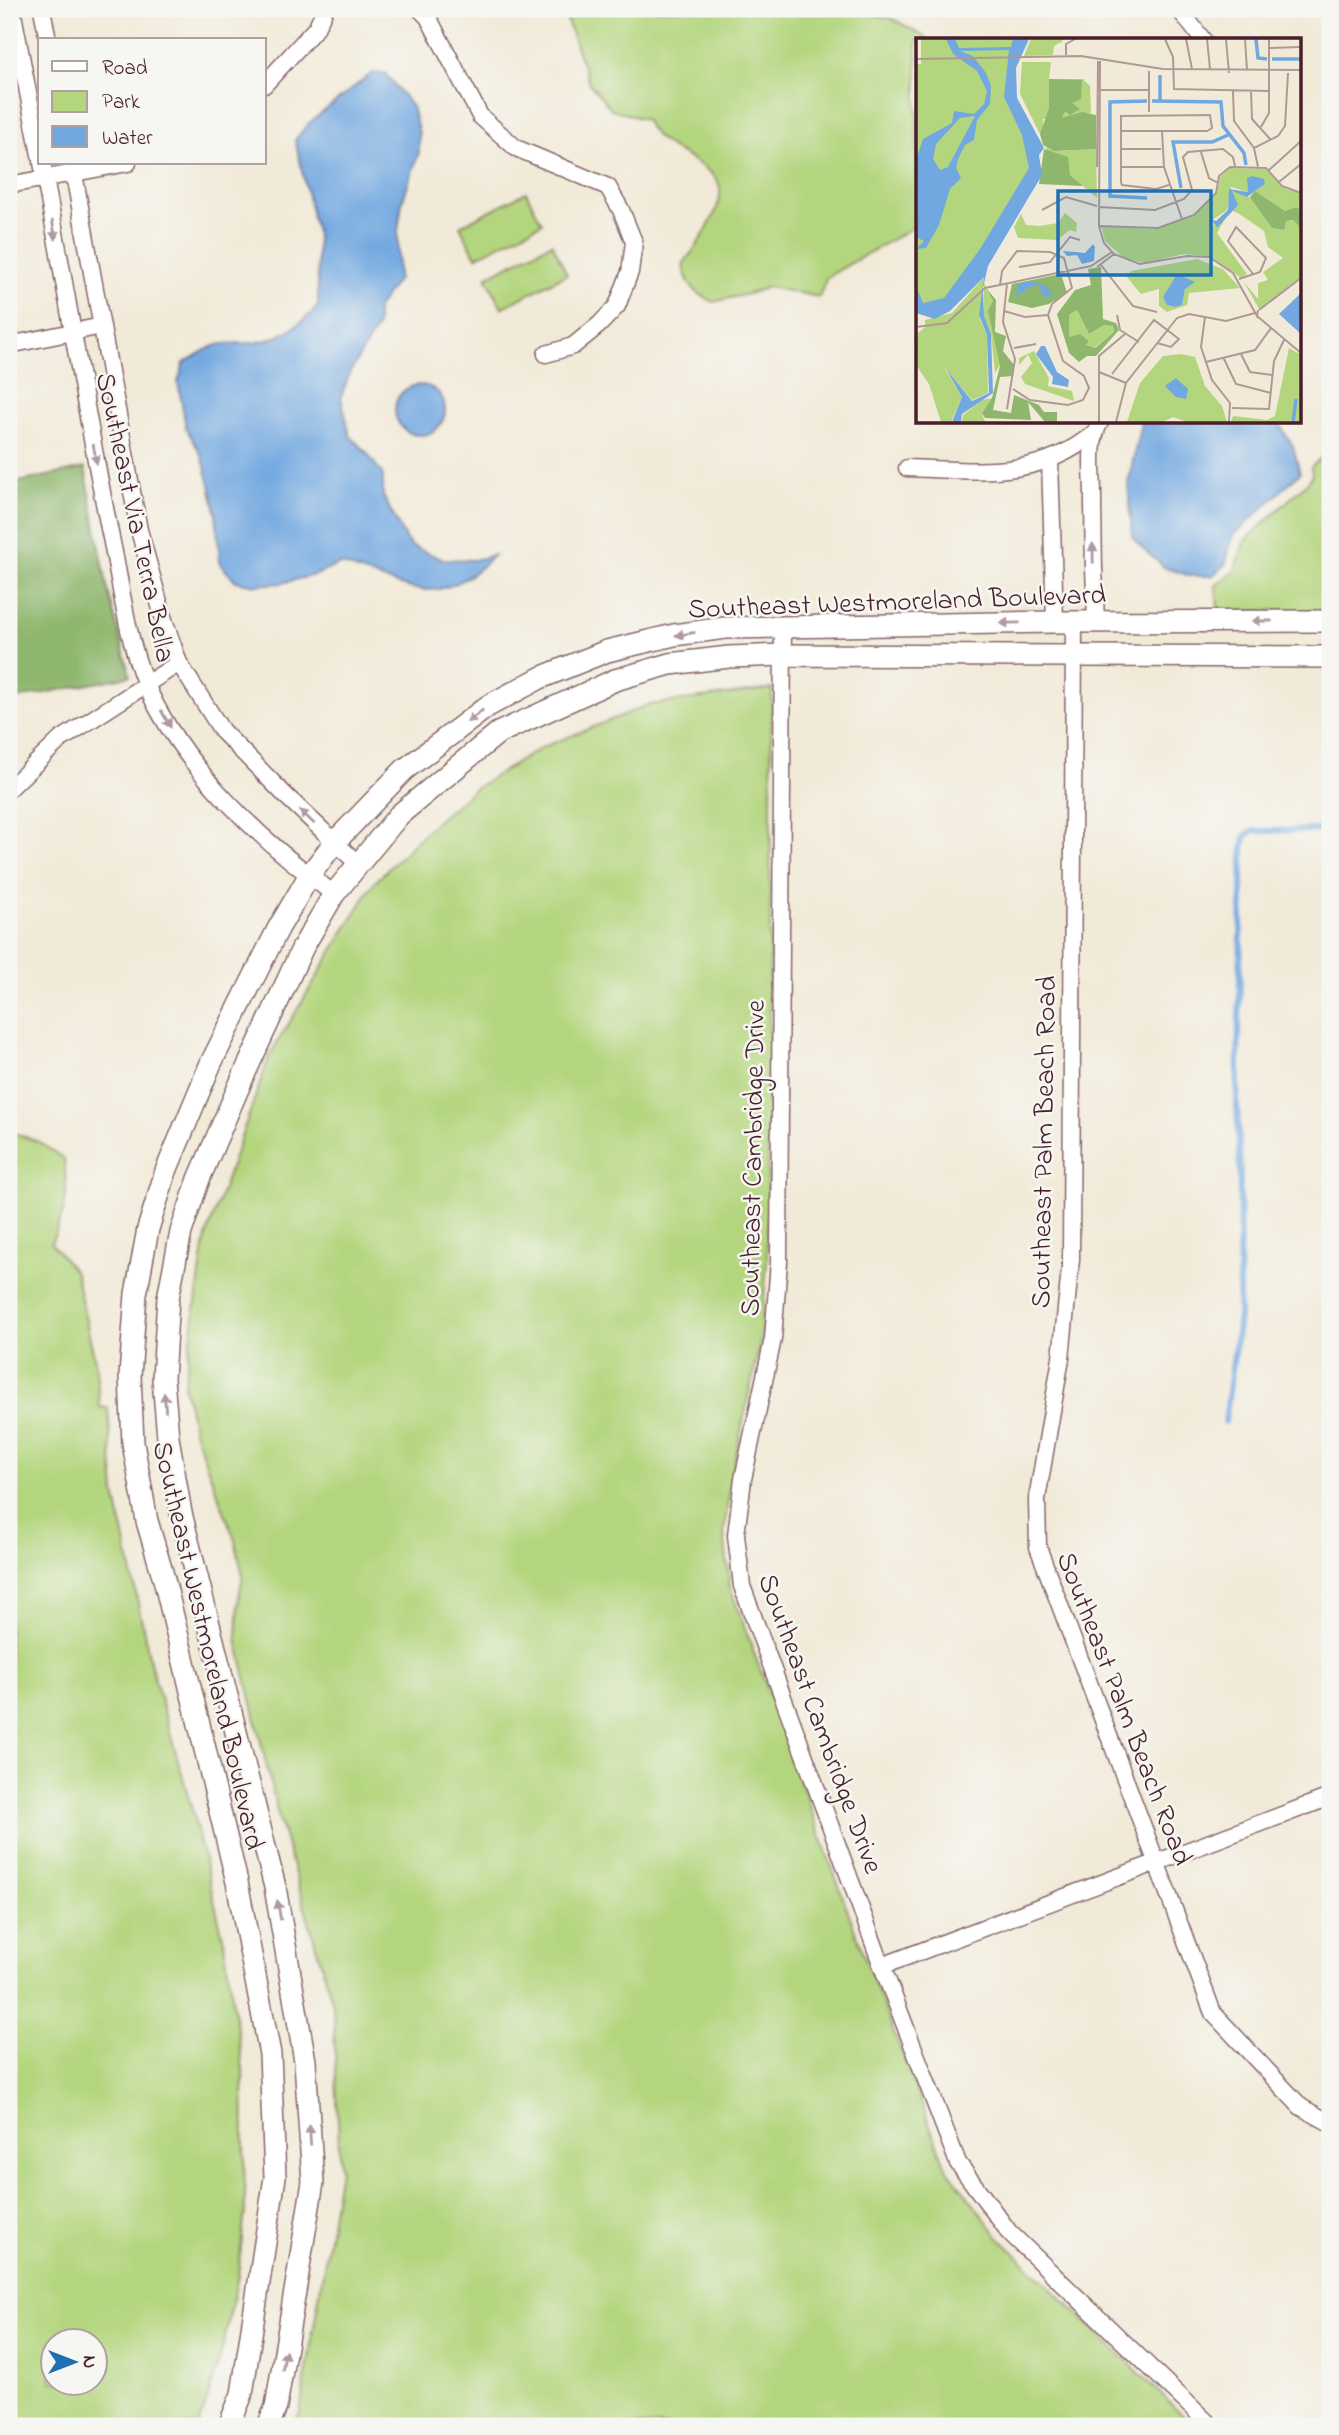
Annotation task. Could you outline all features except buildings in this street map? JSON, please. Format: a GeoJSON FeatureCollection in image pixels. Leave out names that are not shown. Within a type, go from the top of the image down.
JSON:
{"type":"FeatureCollection","features":[{"type":"Feature","properties":{"kind":"street"},"geometry":{"type":"LineString","coordinates":[[12,9],[38,145]]}},
{"type":"Feature","properties":{"kind":"street"},"geometry":{"type":"LineString","coordinates":[[42,9],[48,38]]}},
{"type":"Feature","properties":{"kind":"street"},"geometry":{"type":"LineString","coordinates":[[266,83],[316,28],[325,9]]}},
{"type":"Feature","properties":{"kind":"street"},"geometry":{"type":"LineString","coordinates":[[420,9],[429,17],[480,116],[516,148],[608,187],[634,242],[630,272],[617,306],[599,326],[573,346],[546,354]]}},
{"type":"Feature","properties":{"kind":"street"},"geometry":{"type":"LineString","coordinates":[[1179,9],[1201,38]]}},
{"type":"Feature","properties":{"kind":"street"},"geometry":{"type":"LineString","coordinates":[[9,185],[43,170],[117,164]]}},
{"type":"Feature","properties":{"kind":"street","name":"Southeast Via Terra Bella"},"geometry":{"type":"LineString","coordinates":[[73,168],[139,530],[179,663],[222,731],[357,863]]}},
{"type":"Feature","properties":{"kind":"street","name":"Southeast Via Terra Bella"},"geometry":{"type":"LineString","coordinates":[[43,170],[133,641],[146,684],[180,745],[220,795],[309,876],[334,894]]}},
{"type":"Feature","properties":{"kind":"street"},"geometry":{"type":"LineString","coordinates":[[9,345],[102,326]]}},
{"type":"Feature","properties":{"kind":"street"},"geometry":{"type":"LineString","coordinates":[[907,468],[998,470],[1027,467],[1050,460],[1079,446],[1097,427]]}},
{"type":"Feature","properties":{"kind":"street"},"geometry":{"type":"LineString","coordinates":[[1096,622],[1093,553],[1097,427]]}},
{"type":"Feature","properties":{"kind":"street","name":"Southeast Palm Beach Road"},"geometry":{"type":"LineString","coordinates":[[1050,460],[1065,622],[1075,656],[1071,1259],[1061,1358],[1037,1499],[1038,1547],[1213,2013],[1301,2107],[1330,2123]]}},
{"type":"Feature","properties":{"kind":"street","name":"Southeast Westmoreland Boulevard"},"geometry":{"type":"LineString","coordinates":[[229,2426],[242,2395],[275,2177],[270,2054],[237,1882],[148,1521],[133,1443],[130,1376],[136,1294],[148,1229],[166,1171],[211,1063],[278,929],[309,876],[334,843],[404,770],[488,706],[540,678],[607,651],[674,635],[725,628],[1330,621]]}},
{"type":"Feature","properties":{"kind":"street","name":"Southeast Cambridge Drive"},"geometry":{"type":"LineString","coordinates":[[783,626],[779,1262],[773,1339],[743,1479],[736,1535],[741,1586],[958,2163],[1009,2232],[1211,2426]]}},
{"type":"Feature","properties":{"kind":"street","name":"Southeast Westmoreland Boulevard"},"geometry":{"type":"LineString","coordinates":[[268,2426],[276,2407],[313,2182],[305,2061],[275,1887],[181,1513],[167,1437],[163,1379],[168,1298],[181,1232],[199,1179],[303,947],[334,894],[399,815],[498,733],[615,680],[670,664],[729,657],[784,655],[1330,657]]}},
{"type":"Feature","properties":{"kind":"street"},"geometry":{"type":"LineString","coordinates":[[9,789],[60,740],[179,663]]}},
{"type":"Feature","properties":{"kind":"street"},"geometry":{"type":"LineString","coordinates":[[882,1966],[1330,1797]]}},
{"type":"Feature","properties":{"kind":"green space"},"geometry":{"type":"Polygon","coordinates":[[[563,9],[851,9],[893,19],[926,38],[916,38],[916,226],[827,277],[819,297],[768,287],[713,302],[689,283],[683,264],[715,213],[720,191],[718,182],[704,168],[658,137],[646,120],[611,109],[589,83],[563,9]]]}},
{"type":"Feature","properties":{"kind":"green space"},"geometry":{"type":"Polygon","coordinates":[[[526,192],[542,223],[476,257],[460,226],[526,192]]]}},
{"type":"Feature","properties":{"kind":"green space"},"geometry":{"type":"Polygon","coordinates":[[[552,243],[567,274],[502,308],[486,277],[552,243]]]}},
{"type":"Feature","properties":{"kind":"green space"},"geometry":{"type":"Polygon","coordinates":[[[1330,449],[1330,610],[1218,611],[1216,585],[1235,571],[1244,542],[1309,481],[1311,467],[1330,449]]]}},
{"type":"Feature","properties":{"kind":"green space"},"geometry":{"type":"Polygon","coordinates":[[[85,468],[108,591],[130,676],[9,700],[9,484],[85,468]]]}},
{"type":"Feature","properties":{"kind":"green space"},"geometry":{"type":"Polygon","coordinates":[[[772,689],[767,1262],[761,1338],[731,1478],[724,1533],[730,1587],[866,1961],[946,2167],[1000,2239],[1192,2426],[295,2426],[300,2412],[340,2169],[333,2004],[279,1819],[237,1639],[243,1576],[235,1540],[195,1434],[184,1386],[205,1240],[270,1055],[372,885],[430,827],[474,789],[541,748],[648,705],[772,689]]]}},
{"type":"Feature","properties":{"kind":"green space"},"geometry":{"type":"Polygon","coordinates":[[[9,1131],[39,1142],[64,1159],[65,1202],[51,1243],[75,1272],[95,1361],[100,1407],[108,1408],[115,1493],[151,1666],[192,1810],[223,1937],[243,2069],[245,2210],[238,2276],[221,2355],[199,2426],[9,2426],[9,1131]]]}},
{"type":"Feature","properties":{"kind":"water"},"geometry":{"type":"Polygon","coordinates":[[[372,73],[385,73],[412,107],[419,134],[419,152],[402,202],[398,230],[398,279],[377,308],[377,327],[350,372],[341,397],[350,436],[383,475],[383,496],[411,546],[442,559],[474,560],[494,555],[473,573],[454,584],[437,589],[420,590],[403,586],[340,564],[318,574],[282,583],[256,585],[236,581],[220,564],[216,512],[210,485],[202,456],[186,428],[178,382],[184,363],[205,350],[222,344],[271,339],[296,326],[318,306],[317,237],[295,140],[309,123],[372,73]]]}},
{"type":"Feature","properties":{"kind":"water"},"geometry":{"type":"Polygon","coordinates":[[[420,385],[438,392],[445,410],[438,428],[420,435],[402,428],[395,410],[402,392],[420,385]]]}},
{"type":"Feature","properties":{"kind":"water"},"geometry":{"type":"Polygon","coordinates":[[[1141,424],[1279,424],[1293,446],[1300,473],[1233,536],[1225,565],[1212,576],[1190,576],[1164,567],[1139,545],[1132,536],[1128,484],[1141,424]]]}},
{"type":"Feature","properties":{"kind":"waterway"},"geometry":{"type":"LineString","coordinates":[[1225,1422],[1239,1316],[1240,1171],[1237,1105],[1243,845],[1246,835],[1253,831],[1330,830]]}}]}
